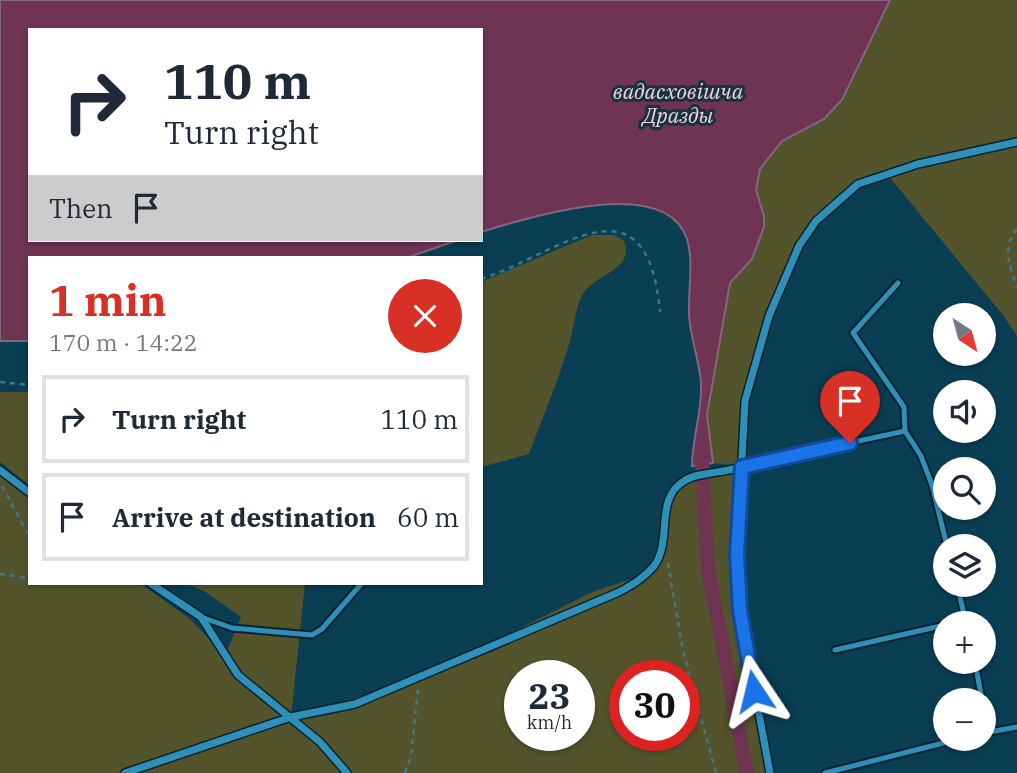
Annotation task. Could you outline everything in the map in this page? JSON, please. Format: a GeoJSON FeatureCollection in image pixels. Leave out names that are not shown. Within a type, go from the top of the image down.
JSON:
{"type":"FeatureCollection","features":[{"type":"Feature","properties":{"kind":"street"},"geometry":{"type":"LineString","coordinates":[[770,773],[740,611],[737,554],[746,401],[755,359],[785,276],[799,246],[817,221],[858,184],[918,164],[1017,142]]}},
{"type":"Feature","properties":{"kind":"street"},"geometry":{"type":"LineString","coordinates":[[125,773],[290,717],[355,704],[419,679],[629,586],[655,564],[663,542],[668,498],[685,480],[742,467]]}},
{"type":"Feature","properties":{"kind":"street"},"geometry":{"type":"LineString","coordinates":[[0,470],[28,491]]}},
{"type":"Feature","properties":{"kind":"street"},"geometry":{"type":"LineString","coordinates":[[153,585],[201,617],[238,675],[320,742],[346,773]]}},
{"type":"Feature","properties":{"kind":"lane"},"geometry":{"type":"LineString","coordinates":[[898,283],[853,333],[904,407],[905,431],[921,456],[944,534]]}},
{"type":"Feature","properties":{"kind":"lane"},"geometry":{"type":"LineString","coordinates":[[742,467],[905,431]]}},
{"type":"Feature","properties":{"kind":"lane"},"geometry":{"type":"LineString","coordinates":[[201,617],[232,628],[312,635],[322,629],[360,585]]}},
{"type":"Feature","properties":{"kind":"lane"},"geometry":{"type":"LineString","coordinates":[[835,650],[933,628]]}},
{"type":"Feature","properties":{"kind":"lane"},"geometry":{"type":"LineString","coordinates":[[996,731],[1017,727]]}},
{"type":"Feature","properties":{"kind":"lane"},"geometry":{"type":"LineString","coordinates":[[825,773],[933,746]]}},
{"type":"Feature","properties":{"kind":"path"},"geometry":{"type":"LineString","coordinates":[[1017,229],[1011,236],[1007,257],[1017,287]]}},
{"type":"Feature","properties":{"kind":"path"},"geometry":{"type":"LineString","coordinates":[[483,278],[591,232],[612,232],[632,239],[649,255],[657,278],[660,312]]}},
{"type":"Feature","properties":{"kind":"path"},"geometry":{"type":"LineString","coordinates":[[0,382],[28,385]]}},
{"type":"Feature","properties":{"kind":"path"},"geometry":{"type":"LineString","coordinates":[[0,483],[28,534]]}},
{"type":"Feature","properties":{"kind":"path"},"geometry":{"type":"LineString","coordinates":[[663,542],[683,651],[716,773]]}},
{"type":"Feature","properties":{"kind":"path"},"geometry":{"type":"LineString","coordinates":[[0,574],[28,578]]}},
{"type":"Feature","properties":{"kind":"path"},"geometry":{"type":"LineString","coordinates":[[405,773],[411,756],[419,679]]}},
{"type":"Feature","properties":{"kind":"green space"},"geometry":{"type":"Polygon","coordinates":[[[890,0],[1017,0],[1017,336],[996,303],[993,303],[886,173],[837,199],[799,246],[769,316],[745,401],[737,554],[740,611],[770,773],[125,773],[133,768],[117,773],[0,773],[0,475],[28,496],[28,585],[143,585],[190,619],[225,656],[241,617],[204,591],[189,585],[305,585],[291,717],[419,679],[592,592],[646,574],[661,538],[665,497],[685,480],[740,466],[713,463],[707,415],[730,283],[752,259],[758,198],[756,180],[760,169],[782,141],[824,119],[842,100],[890,0]]]}},
{"type":"Feature","properties":{"kind":"green space"},"geometry":{"type":"Polygon","coordinates":[[[592,235],[614,235],[624,241],[624,259],[589,287],[580,299],[566,355],[529,454],[483,466],[483,281],[592,235]]]}},
{"type":"Feature","properties":{"kind":"green space"},"geometry":{"type":"Polygon","coordinates":[[[0,392],[28,392],[28,484],[0,462],[0,392]]]}},
{"type":"Feature","properties":{"kind":"water","name":"вадасховішча Дразды"},"geometry":{"type":"Polygon","coordinates":[[[0,0],[890,0],[842,100],[824,119],[782,141],[760,169],[756,190],[764,216],[764,227],[752,259],[730,283],[707,415],[713,463],[692,466],[701,382],[690,323],[689,248],[687,239],[674,219],[652,208],[625,204],[593,206],[530,218],[483,231],[483,28],[28,28],[28,242],[452,242],[412,256],[28,256],[28,341],[0,341],[0,0]]]}},
{"type":"Feature","properties":{"kind":"waterway"},"geometry":{"type":"LineString","coordinates":[[702,464],[708,569],[747,773]]}},
{"type":"Feature","properties":{"kind":"route"},"geometry":{"type":"LineString","coordinates":[[754,691],[740,611],[737,554],[742,467],[850,443]]}}]}
